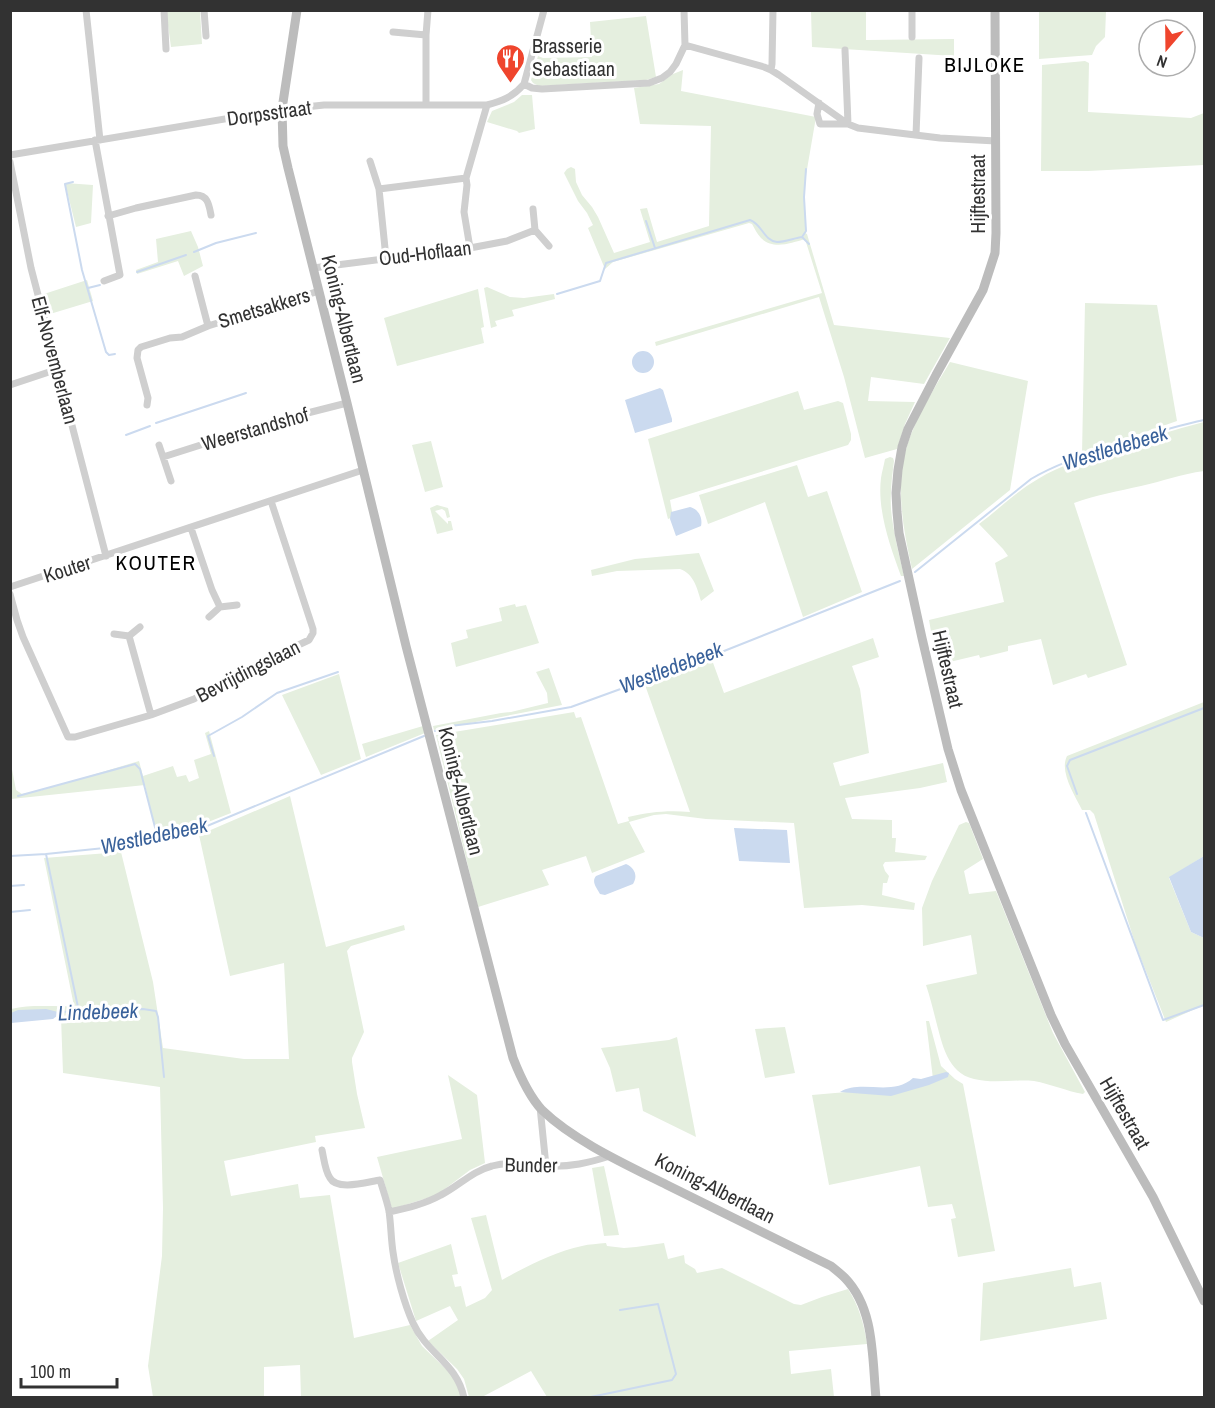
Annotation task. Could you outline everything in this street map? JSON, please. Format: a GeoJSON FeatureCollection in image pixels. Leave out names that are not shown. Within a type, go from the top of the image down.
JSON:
{"type":"FeatureCollection","features":[{"type":"Feature","properties":{"kind":"street"},"geometry":{"type":"LineString","coordinates":[[87,10],[97,140],[108,216],[120,274],[104,281]]}},
{"type":"Feature","properties":{"kind":"street"},"geometry":{"type":"LineString","coordinates":[[164,10],[166,49]]}},
{"type":"Feature","properties":{"kind":"street"},"geometry":{"type":"LineString","coordinates":[[204,10],[206,36]]}},
{"type":"Feature","properties":{"kind":"street","name":"Koning-Albertlaan"},"geometry":{"type":"LineString","coordinates":[[297,10],[282,110],[283,146],[427,727],[513,1058],[524,1082],[540,1107],[567,1129],[610,1156],[831,1266],[846,1279],[860,1299],[866,1313],[876,1398]]}},
{"type":"Feature","properties":{"kind":"street"},"geometry":{"type":"LineString","coordinates":[[426,105],[428,10]]}},
{"type":"Feature","properties":{"kind":"street"},"geometry":{"type":"LineString","coordinates":[[544,10],[524,84],[542,89],[648,83],[662,78],[676,64],[685,45],[684,10]]}},
{"type":"Feature","properties":{"kind":"street"},"geometry":{"type":"LineString","coordinates":[[771,70],[773,10]]}},
{"type":"Feature","properties":{"kind":"street"},"geometry":{"type":"LineString","coordinates":[[912,10],[912,37]]}},
{"type":"Feature","properties":{"kind":"street","name":"Hijftestraat"},"geometry":{"type":"LineString","coordinates":[[995,10],[995,253],[983,290],[908,429],[900,458],[896,493],[899,533],[948,749],[960,790],[1051,1015],[1065,1044],[1153,1197],[1204,1300]]}},
{"type":"Feature","properties":{"kind":"street"},"geometry":{"type":"LineString","coordinates":[[393,32],[426,34]]}},
{"type":"Feature","properties":{"kind":"street"},"geometry":{"type":"LineString","coordinates":[[685,45],[771,70],[848,124],[858,128],[940,138],[996,141]]}},
{"type":"Feature","properties":{"kind":"street"},"geometry":{"type":"LineString","coordinates":[[844,50],[848,124]]}},
{"type":"Feature","properties":{"kind":"street"},"geometry":{"type":"LineString","coordinates":[[916,135],[919,58]]}},
{"type":"Feature","properties":{"kind":"street","name":"Dorpsstraat"},"geometry":{"type":"LineString","coordinates":[[10,155],[324,105],[487,105],[517,93],[524,84]]}},
{"type":"Feature","properties":{"kind":"street"},"geometry":{"type":"LineString","coordinates":[[819,103],[817,114],[820,124],[848,124]]}},
{"type":"Feature","properties":{"kind":"street"},"geometry":{"type":"LineString","coordinates":[[470,248],[464,212],[466,178],[487,105]]}},
{"type":"Feature","properties":{"kind":"street"},"geometry":{"type":"LineString","coordinates":[[370,161],[379,189],[386,258]]}},
{"type":"Feature","properties":{"kind":"street","name":"Elf-Novemberlaan"},"geometry":{"type":"LineString","coordinates":[[10,162],[31,268],[106,556]]}},
{"type":"Feature","properties":{"kind":"street"},"geometry":{"type":"LineString","coordinates":[[379,189],[466,178]]}},
{"type":"Feature","properties":{"kind":"street"},"geometry":{"type":"LineString","coordinates":[[108,216],[196,195],[201,195],[206,199],[211,214]]}},
{"type":"Feature","properties":{"kind":"street"},"geometry":{"type":"LineString","coordinates":[[533,209],[535,230],[549,246]]}},
{"type":"Feature","properties":{"kind":"street","name":"Oud-Hoflaan"},"geometry":{"type":"LineString","coordinates":[[313,268],[470,248],[507,241],[535,230]]}},
{"type":"Feature","properties":{"kind":"street","name":"Smetsakkers"},"geometry":{"type":"LineString","coordinates":[[195,276],[208,326]]}},
{"type":"Feature","properties":{"kind":"street","name":"Smetsakkers"},"geometry":{"type":"LineString","coordinates":[[147,405],[148,398],[137,358],[141,347],[182,337],[208,326],[318,291]]}},
{"type":"Feature","properties":{"kind":"street"},"geometry":{"type":"LineString","coordinates":[[10,385],[58,369]]}},
{"type":"Feature","properties":{"kind":"street","name":"Weerstandshof"},"geometry":{"type":"LineString","coordinates":[[163,457],[276,421],[347,403]]}},
{"type":"Feature","properties":{"kind":"street"},"geometry":{"type":"LineString","coordinates":[[159,445],[171,481]]}},
{"type":"Feature","properties":{"kind":"street","name":"Kouter"},"geometry":{"type":"LineString","coordinates":[[10,588],[363,470]]}},
{"type":"Feature","properties":{"kind":"street","name":"Bevrijdingslaan"},"geometry":{"type":"LineString","coordinates":[[10,594],[23,637],[68,737],[151,715],[194,699],[311,637],[313,629],[271,501]]}},
{"type":"Feature","properties":{"kind":"street"},"geometry":{"type":"LineString","coordinates":[[191,528],[220,607]]}},
{"type":"Feature","properties":{"kind":"street"},"geometry":{"type":"LineString","coordinates":[[209,617],[220,607],[237,606]]}},
{"type":"Feature","properties":{"kind":"street"},"geometry":{"type":"LineString","coordinates":[[114,634],[129,636],[140,627]]}},
{"type":"Feature","properties":{"kind":"street"},"geometry":{"type":"LineString","coordinates":[[129,636],[151,715]]}},
{"type":"Feature","properties":{"kind":"street"},"geometry":{"type":"LineString","coordinates":[[540,1107],[546,1166]]}},
{"type":"Feature","properties":{"kind":"street"},"geometry":{"type":"LineString","coordinates":[[322,1150],[328,1176],[332,1182],[340,1186],[380,1180],[389,1212],[393,1256],[412,1321],[418,1335],[456,1375],[464,1398]]}},
{"type":"Feature","properties":{"kind":"street","name":"Bunder"},"geometry":{"type":"LineString","coordinates":[[389,1212],[428,1202],[472,1174],[495,1165],[578,1165],[610,1156]]}},
{"type":"Feature","properties":{"kind":"green space"},"geometry":{"type":"Polygon","coordinates":[[[166,11],[200,11],[202,44],[171,47],[166,11]]]}},
{"type":"Feature","properties":{"kind":"green space"},"geometry":{"type":"Polygon","coordinates":[[[811,11],[866,11],[866,40],[954,39],[954,56],[812,47],[811,11]]]}},
{"type":"Feature","properties":{"kind":"green space"},"geometry":{"type":"Polygon","coordinates":[[[1039,11],[1106,11],[1105,37],[1096,46],[1092,55],[1039,59],[1039,11]]]}},
{"type":"Feature","properties":{"kind":"green space"},"geometry":{"type":"Polygon","coordinates":[[[646,16],[656,77],[646,80],[539,86],[531,80],[538,56],[543,58],[592,57],[590,22],[646,16]]]}},
{"type":"Feature","properties":{"kind":"green space"},"geometry":{"type":"Polygon","coordinates":[[[1085,61],[1089,63],[1088,112],[1191,118],[1204,113],[1204,165],[1041,171],[1042,65],[1085,61]]]}},
{"type":"Feature","properties":{"kind":"green space"},"geometry":{"type":"Polygon","coordinates":[[[683,70],[681,91],[816,117],[805,181],[805,233],[834,325],[950,338],[924,384],[871,377],[868,401],[915,402],[897,449],[865,458],[844,377],[819,297],[656,346],[655,342],[822,293],[805,239],[782,245],[771,244],[761,238],[749,223],[613,262],[605,269],[588,228],[593,225],[564,173],[571,167],[575,169],[576,182],[582,195],[598,217],[614,253],[650,242],[640,209],[647,208],[657,242],[709,226],[711,126],[640,124],[634,88],[659,84],[683,70]]]}},
{"type":"Feature","properties":{"kind":"green space"},"geometry":{"type":"Polygon","coordinates":[[[522,95],[532,95],[535,129],[519,133],[487,122],[492,111],[514,102],[522,95]]]}},
{"type":"Feature","properties":{"kind":"green space"},"geometry":{"type":"Polygon","coordinates":[[[65,183],[93,185],[91,223],[76,227],[65,183]]]}},
{"type":"Feature","properties":{"kind":"green space"},"geometry":{"type":"Polygon","coordinates":[[[191,231],[203,266],[184,276],[178,261],[137,274],[136,270],[158,262],[156,239],[191,231]]]}},
{"type":"Feature","properties":{"kind":"green space"},"geometry":{"type":"Polygon","coordinates":[[[87,280],[93,301],[50,314],[44,294],[87,280]]]}},
{"type":"Feature","properties":{"kind":"green space"},"geometry":{"type":"Polygon","coordinates":[[[487,287],[510,297],[524,298],[554,294],[555,299],[512,310],[514,316],[495,321],[497,326],[491,328],[484,288],[487,287]]]}},
{"type":"Feature","properties":{"kind":"green space"},"geometry":{"type":"Polygon","coordinates":[[[478,289],[484,343],[397,366],[384,318],[478,289]]]}},
{"type":"Feature","properties":{"kind":"green space"},"geometry":{"type":"Polygon","coordinates":[[[1085,303],[1157,305],[1177,421],[1082,454],[1085,303]]]}},
{"type":"Feature","properties":{"kind":"green space"},"geometry":{"type":"Polygon","coordinates":[[[950,362],[1028,381],[1010,490],[912,569],[901,500],[906,449],[916,423],[950,362]]]}},
{"type":"Feature","properties":{"kind":"green space"},"geometry":{"type":"Polygon","coordinates":[[[798,391],[804,410],[838,401],[843,403],[851,434],[848,445],[670,500],[673,517],[668,519],[648,439],[798,391]]]}},
{"type":"Feature","properties":{"kind":"green space"},"geometry":{"type":"Polygon","coordinates":[[[1204,422],[1204,471],[1074,503],[1127,665],[1088,678],[1086,674],[1053,685],[1041,639],[1008,646],[1008,651],[980,658],[979,655],[937,665],[929,620],[1004,602],[995,563],[1008,556],[979,524],[1023,489],[1055,470],[1123,446],[1204,422]]]}},
{"type":"Feature","properties":{"kind":"green space"},"geometry":{"type":"Polygon","coordinates":[[[431,441],[443,487],[425,492],[412,445],[431,441]]]}},
{"type":"Feature","properties":{"kind":"green space"},"geometry":{"type":"Polygon","coordinates":[[[890,457],[894,461],[891,491],[892,517],[904,576],[901,576],[889,540],[881,503],[882,473],[885,459],[890,457]]]}},
{"type":"Feature","properties":{"kind":"green space"},"geometry":{"type":"Polygon","coordinates":[[[797,465],[808,497],[827,491],[862,592],[803,617],[765,502],[708,524],[699,495],[797,465]]]}},
{"type":"Feature","properties":{"kind":"green space"},"geometry":{"type":"Polygon","coordinates":[[[437,505],[448,508],[450,517],[447,518],[442,509],[435,511],[448,524],[448,521],[451,521],[453,530],[437,534],[430,508],[437,505]]]}},
{"type":"Feature","properties":{"kind":"green space"},"geometry":{"type":"Polygon","coordinates":[[[699,553],[714,591],[701,601],[692,578],[680,569],[617,571],[592,576],[591,570],[635,559],[699,553]]]}},
{"type":"Feature","properties":{"kind":"green space"},"geometry":{"type":"Polygon","coordinates":[[[515,604],[516,607],[526,605],[539,643],[456,667],[451,643],[468,638],[466,630],[502,621],[499,608],[515,604]]]}},
{"type":"Feature","properties":{"kind":"green space"},"geometry":{"type":"Polygon","coordinates":[[[873,638],[879,657],[852,666],[860,689],[869,753],[833,763],[840,786],[943,763],[947,782],[845,798],[852,819],[892,820],[892,838],[896,838],[895,852],[927,856],[925,860],[885,862],[883,865],[889,876],[887,883],[883,883],[882,895],[915,903],[914,910],[862,905],[804,908],[794,823],[706,819],[666,814],[629,822],[645,852],[592,873],[586,856],[542,870],[549,885],[478,907],[436,735],[574,712],[576,718],[581,717],[618,824],[629,821],[628,817],[644,814],[666,811],[690,812],[645,685],[712,660],[724,693],[873,638]]]}},
{"type":"Feature","properties":{"kind":"green space"},"geometry":{"type":"Polygon","coordinates":[[[549,668],[562,705],[434,730],[433,726],[548,703],[547,693],[536,672],[549,668]]]}},
{"type":"Feature","properties":{"kind":"green space"},"geometry":{"type":"Polygon","coordinates":[[[339,674],[361,759],[321,775],[282,695],[339,674]]]}},
{"type":"Feature","properties":{"kind":"green space"},"geometry":{"type":"Polygon","coordinates":[[[1204,702],[1204,856],[1169,878],[1191,932],[1204,938],[1204,1005],[1166,1022],[1136,946],[1094,814],[1090,810],[1082,810],[1066,776],[1065,762],[1067,756],[1204,702]]]}},
{"type":"Feature","properties":{"kind":"green space"},"geometry":{"type":"Polygon","coordinates":[[[423,726],[425,733],[366,757],[362,744],[423,726]]]}},
{"type":"Feature","properties":{"kind":"green space"},"geometry":{"type":"Polygon","coordinates":[[[209,731],[231,813],[193,828],[157,837],[145,785],[11,799],[10,759],[16,790],[22,794],[139,761],[143,776],[173,766],[177,777],[186,775],[189,782],[199,778],[194,760],[211,754],[205,733],[209,731]]]}},
{"type":"Feature","properties":{"kind":"green space"},"geometry":{"type":"Polygon","coordinates":[[[290,796],[326,947],[404,925],[405,930],[351,946],[347,951],[364,1032],[352,1062],[365,1128],[315,1136],[316,1142],[224,1161],[231,1196],[298,1184],[300,1198],[330,1195],[354,1338],[410,1325],[422,1346],[450,1373],[457,1383],[461,1397],[301,1397],[300,1365],[264,1367],[264,1397],[153,1397],[148,1366],[162,1256],[160,1087],[63,1073],[61,1017],[11,1018],[11,1009],[19,1007],[74,1006],[44,858],[121,852],[153,982],[163,1048],[244,1059],[289,1059],[284,963],[230,976],[199,835],[290,796]]]}},
{"type":"Feature","properties":{"kind":"green space"},"geometry":{"type":"Polygon","coordinates":[[[969,823],[983,859],[964,871],[969,894],[996,891],[1053,1033],[1085,1092],[1083,1094],[1034,1081],[974,1079],[965,1076],[947,1056],[926,985],[977,974],[971,935],[923,946],[922,908],[932,881],[959,825],[969,823]]]}},
{"type":"Feature","properties":{"kind":"green space"},"geometry":{"type":"Polygon","coordinates":[[[926,1021],[929,1021],[941,1066],[963,1084],[995,1251],[958,1257],[951,1219],[956,1218],[952,1204],[928,1207],[920,1166],[829,1185],[812,1095],[893,1088],[933,1079],[926,1021]]]}},
{"type":"Feature","properties":{"kind":"green space"},"geometry":{"type":"Polygon","coordinates":[[[785,1027],[795,1073],[765,1078],[755,1029],[785,1027]]]}},
{"type":"Feature","properties":{"kind":"green space"},"geometry":{"type":"Polygon","coordinates":[[[677,1037],[696,1137],[643,1111],[639,1088],[616,1092],[610,1068],[601,1048],[669,1040],[677,1037]]]}},
{"type":"Feature","properties":{"kind":"green space"},"geometry":{"type":"Polygon","coordinates":[[[448,1075],[477,1095],[485,1163],[470,1170],[437,1195],[392,1209],[377,1157],[462,1139],[448,1075]]]}},
{"type":"Feature","properties":{"kind":"green space"},"geometry":{"type":"Polygon","coordinates":[[[604,1166],[619,1235],[604,1236],[592,1168],[604,1166]]]}},
{"type":"Feature","properties":{"kind":"green space"},"geometry":{"type":"Polygon","coordinates":[[[486,1215],[502,1280],[551,1256],[585,1245],[606,1243],[607,1246],[624,1248],[664,1243],[668,1259],[684,1255],[685,1263],[697,1273],[722,1268],[794,1304],[801,1305],[848,1289],[861,1315],[867,1344],[789,1351],[791,1374],[831,1369],[834,1397],[547,1397],[531,1371],[482,1397],[469,1397],[464,1379],[457,1369],[428,1341],[458,1320],[450,1306],[416,1321],[398,1263],[451,1244],[458,1274],[452,1275],[455,1287],[461,1286],[466,1307],[485,1298],[492,1290],[471,1218],[486,1215]]]}},
{"type":"Feature","properties":{"kind":"green space"},"geometry":{"type":"Polygon","coordinates":[[[1071,1268],[1074,1287],[1101,1282],[1107,1319],[980,1341],[983,1283],[1071,1268]]]}},
{"type":"Feature","properties":{"kind":"water"},"geometry":{"type":"Polygon","coordinates":[[[643,351],[651,354],[654,362],[651,370],[643,373],[635,370],[632,362],[635,354],[643,351]]]}},
{"type":"Feature","properties":{"kind":"water"},"geometry":{"type":"Polygon","coordinates":[[[660,388],[663,390],[672,422],[635,433],[625,400],[660,388]]]}},
{"type":"Feature","properties":{"kind":"water"},"geometry":{"type":"Polygon","coordinates":[[[690,507],[699,514],[701,526],[676,536],[670,519],[671,512],[690,507]]]}},
{"type":"Feature","properties":{"kind":"water"},"geometry":{"type":"Polygon","coordinates":[[[734,828],[787,830],[790,863],[739,861],[734,828]]]}},
{"type":"Feature","properties":{"kind":"water"},"geometry":{"type":"Polygon","coordinates":[[[1204,856],[1204,938],[1191,932],[1169,877],[1204,856]]]}},
{"type":"Feature","properties":{"kind":"water"},"geometry":{"type":"Polygon","coordinates":[[[626,864],[635,872],[633,884],[605,895],[600,894],[594,883],[596,876],[626,864]]]}},
{"type":"Feature","properties":{"kind":"water"},"geometry":{"type":"Polygon","coordinates":[[[46,1009],[58,1012],[58,1015],[53,1019],[11,1023],[11,1013],[18,1010],[46,1009]]]}},
{"type":"Feature","properties":{"kind":"water"},"geometry":{"type":"Polygon","coordinates":[[[949,1073],[948,1077],[891,1096],[840,1092],[857,1087],[896,1086],[905,1084],[913,1078],[921,1079],[949,1073]]]}},
{"type":"Feature","properties":{"kind":"waterway"},"geometry":{"type":"LineString","coordinates":[[802,237],[806,231],[804,197],[806,169]]}},
{"type":"Feature","properties":{"kind":"waterway"},"geometry":{"type":"LineString","coordinates":[[73,182],[65,184],[82,270],[106,352],[109,355],[115,354]]}},
{"type":"Feature","properties":{"kind":"waterway"},"geometry":{"type":"LineString","coordinates":[[557,294],[600,281],[606,263],[750,220],[773,241],[780,242],[802,237]]}},
{"type":"Feature","properties":{"kind":"waterway"},"geometry":{"type":"LineString","coordinates":[[646,221],[655,248]]}},
{"type":"Feature","properties":{"kind":"waterway"},"geometry":{"type":"LineString","coordinates":[[194,252],[216,243],[256,233]]}},
{"type":"Feature","properties":{"kind":"waterway"},"geometry":{"type":"LineString","coordinates":[[802,237],[809,244]]}},
{"type":"Feature","properties":{"kind":"waterway"},"geometry":{"type":"LineString","coordinates":[[137,272],[186,255]]}},
{"type":"Feature","properties":{"kind":"waterway"},"geometry":{"type":"LineString","coordinates":[[88,288],[100,285]]}},
{"type":"Feature","properties":{"kind":"waterway"},"geometry":{"type":"LineString","coordinates":[[156,423],[246,393]]}},
{"type":"Feature","properties":{"kind":"waterway","name":"Westledebeek"},"geometry":{"type":"LineString","coordinates":[[915,572],[1041,473],[1073,459],[1118,444],[1204,420]]}},
{"type":"Feature","properties":{"kind":"waterway"},"geometry":{"type":"LineString","coordinates":[[126,435],[150,426]]}},
{"type":"Feature","properties":{"kind":"waterway","name":"Westledebeek"},"geometry":{"type":"LineString","coordinates":[[435,731],[450,726],[571,707],[714,655],[900,581]]}},
{"type":"Feature","properties":{"kind":"waterway"},"geometry":{"type":"LineString","coordinates":[[214,756],[208,736],[242,717],[277,693],[338,672]]}},
{"type":"Feature","properties":{"kind":"waterway"},"geometry":{"type":"LineString","coordinates":[[1077,794],[1067,766],[1070,760],[1204,708]]}},
{"type":"Feature","properties":{"kind":"waterway","name":"Westledebeek"},"geometry":{"type":"LineString","coordinates":[[10,856],[124,846],[195,831],[424,736]]}},
{"type":"Feature","properties":{"kind":"waterway"},"geometry":{"type":"LineString","coordinates":[[18,796],[135,764],[140,769],[158,839]]}},
{"type":"Feature","properties":{"kind":"waterway"},"geometry":{"type":"LineString","coordinates":[[1086,813],[1163,1020],[1204,1005]]}},
{"type":"Feature","properties":{"kind":"waterway"},"geometry":{"type":"LineString","coordinates":[[46,854],[79,1012]]}},
{"type":"Feature","properties":{"kind":"waterway"},"geometry":{"type":"LineString","coordinates":[[10,886],[24,885]]}},
{"type":"Feature","properties":{"kind":"waterway"},"geometry":{"type":"LineString","coordinates":[[10,912],[30,910]]}},
{"type":"Feature","properties":{"kind":"waterway","name":"Lindebeek"},"geometry":{"type":"LineString","coordinates":[[58,1012],[143,1009],[156,1011],[164,1077]]}},
{"type":"Feature","properties":{"kind":"waterway"},"geometry":{"type":"LineString","coordinates":[[586,1398],[672,1380],[676,1374],[658,1304],[620,1310]]}},
{"type":"Feature","properties":{"kind":"place","name":"Brasserie Sebastiaan"},"geometry":{"type":"Point","coordinates":[511,84]}},
{"type":"Feature","properties":{"kind":"district","name":"BIJLOKE"},"geometry":{"type":"Point","coordinates":[985,65]}},
{"type":"Feature","properties":{"kind":"district","name":"KOUTER"},"geometry":{"type":"Point","coordinates":[156,563]}}]}
